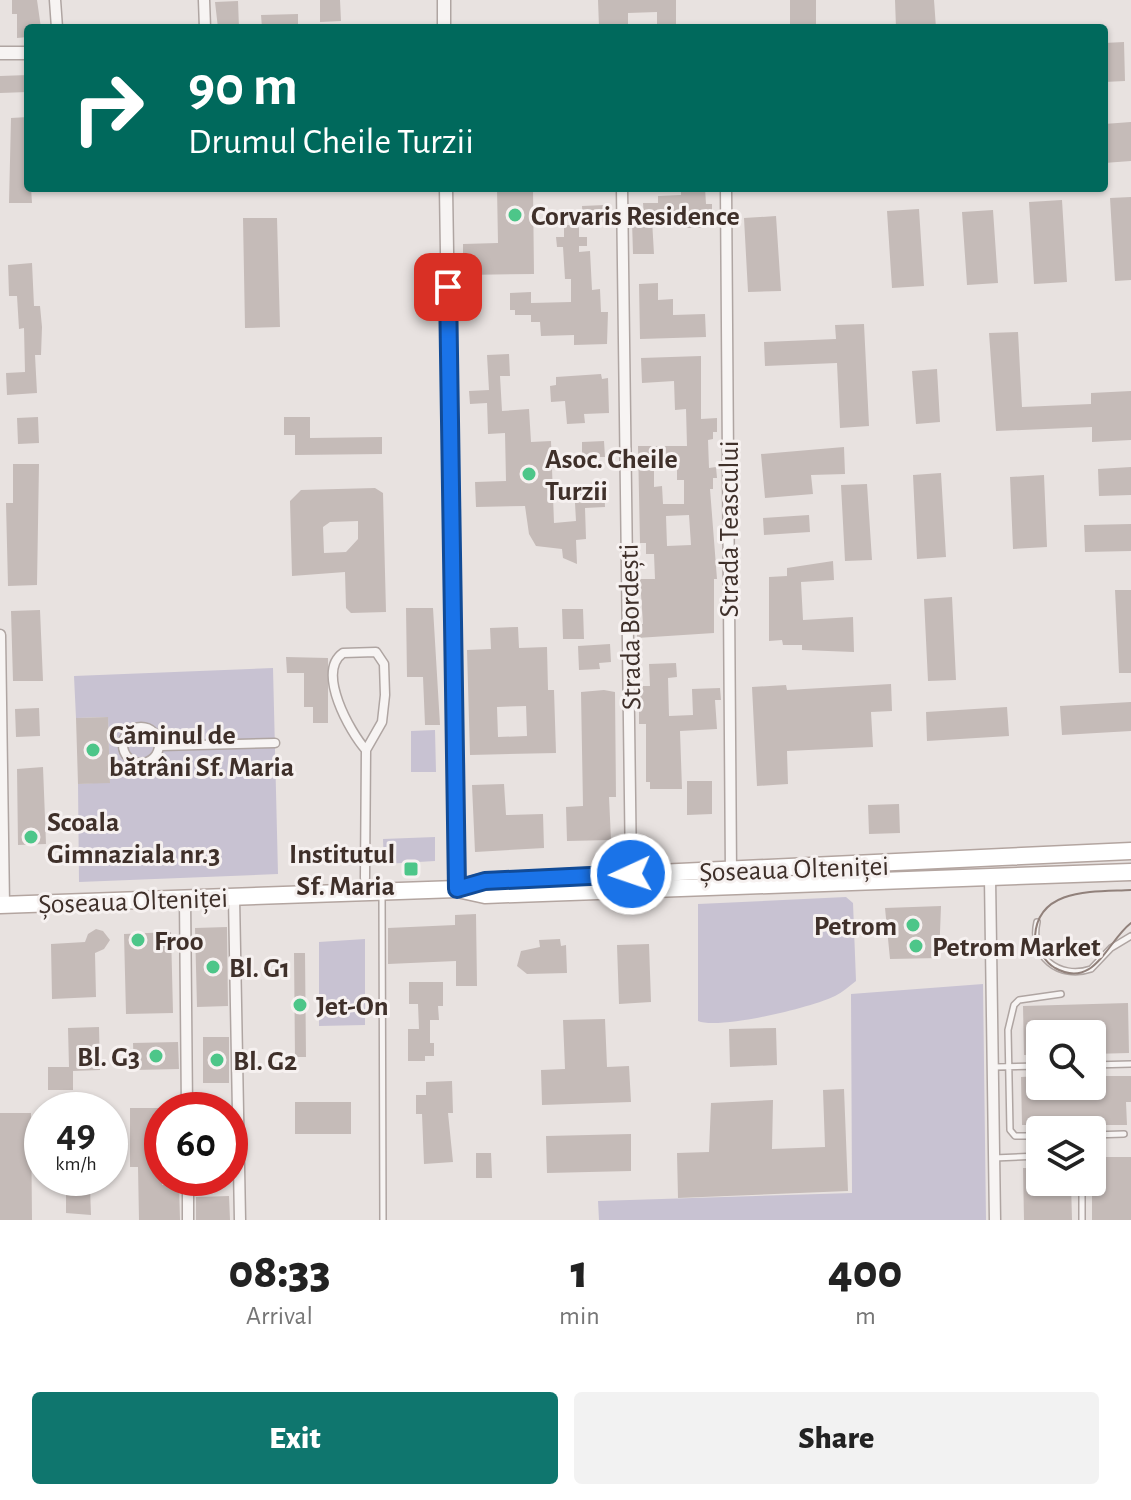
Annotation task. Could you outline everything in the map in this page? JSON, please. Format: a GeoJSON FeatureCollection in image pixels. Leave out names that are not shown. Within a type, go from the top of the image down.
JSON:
{"type":"FeatureCollection","features":[{"type":"Feature","properties":{"kind":"main road","name":"Șoseaua Olteniței"},"geometry":{"type":"LineString","coordinates":[[2,905],[457,889],[485,881],[1131,851]]}},
{"type":"Feature","properties":{"kind":"main road","name":"Șoseaua Olteniței"},"geometry":{"type":"LineString","coordinates":[[457,889],[485,895],[1131,872]]}},
{"type":"Feature","properties":{"kind":"street"},"geometry":{"type":"LineString","coordinates":[[55,0],[57,24]]}},
{"type":"Feature","properties":{"kind":"street"},"geometry":{"type":"LineString","coordinates":[[204,0],[205,24]]}},
{"type":"Feature","properties":{"kind":"street"},"geometry":{"type":"LineString","coordinates":[[444,0],[444,24]]}},
{"type":"Feature","properties":{"kind":"street"},"geometry":{"type":"LineString","coordinates":[[0,53],[24,53]]}},
{"type":"Feature","properties":{"kind":"street"},"geometry":{"type":"LineString","coordinates":[[446,192],[457,889]]}},
{"type":"Feature","properties":{"kind":"street","name":"Strada Bordești"},"geometry":{"type":"LineString","coordinates":[[622,192],[631,874]]}},
{"type":"Feature","properties":{"kind":"street","name":"Strada Teascului"},"geometry":{"type":"LineString","coordinates":[[726,192],[732,888]]}},
{"type":"Feature","properties":{"kind":"street"},"geometry":{"type":"LineString","coordinates":[[0,635],[2,905]]}},
{"type":"Feature","properties":{"kind":"street"},"geometry":{"type":"LineString","coordinates":[[365,878],[366,750],[382,722],[384,664],[376,652],[343,653],[334,667],[336,696],[348,723],[366,750]]}},
{"type":"Feature","properties":{"kind":"street"},"geometry":{"type":"LineString","coordinates":[[142,727],[157,735],[160,746],[155,757],[145,763],[132,761],[123,746],[126,735],[142,727]]}},
{"type":"Feature","properties":{"kind":"street"},"geometry":{"type":"LineString","coordinates":[[160,746],[275,743]]}},
{"type":"Feature","properties":{"kind":"street"},"geometry":{"type":"LineString","coordinates":[[990,878],[995,1220]]}},
{"type":"Feature","properties":{"kind":"street"},"geometry":{"type":"LineString","coordinates":[[234,897],[240,1220]]}},
{"type":"Feature","properties":{"kind":"street"},"geometry":{"type":"LineString","coordinates":[[185,899],[187,1092]]}},
{"type":"Feature","properties":{"kind":"street"},"geometry":{"type":"LineString","coordinates":[[188,1196],[188,1220]]}},
{"type":"Feature","properties":{"kind":"lane"},"geometry":{"type":"LineString","coordinates":[[382,892],[383,1220]]}},
{"type":"Feature","properties":{"kind":"lane"},"geometry":{"type":"LineString","coordinates":[[1037,922],[1035,936],[1040,952],[1046,961],[1063,971],[1091,969],[1111,948],[1131,936]]}},
{"type":"Feature","properties":{"kind":"lane"},"geometry":{"type":"LineString","coordinates":[[1026,1136],[1015,1136],[1010,1130],[1008,1030],[1014,1005],[1031,996],[1061,994]]}},
{"type":"Feature","properties":{"kind":"lane"},"geometry":{"type":"LineString","coordinates":[[1106,1065],[1131,1064]]}},
{"type":"Feature","properties":{"kind":"lane"},"geometry":{"type":"LineString","coordinates":[[993,1067],[1026,1066]]}},
{"type":"Feature","properties":{"kind":"lane"},"geometry":{"type":"LineString","coordinates":[[1106,1135],[1124,1134]]}},
{"type":"Feature","properties":{"kind":"lane"},"geometry":{"type":"LineString","coordinates":[[994,1158],[1026,1157]]}},
{"type":"Feature","properties":{"kind":"lane"},"geometry":{"type":"LineString","coordinates":[[1082,1196],[1082,1220]]}},
{"type":"Feature","properties":{"kind":"shaded area"},"geometry":{"type":"Polygon","coordinates":[[[273,668],[278,874],[79,882],[78,784],[110,782],[108,717],[76,718],[74,676],[273,668]]]}},
{"type":"Feature","properties":{"kind":"shaded area"},"geometry":{"type":"Polygon","coordinates":[[[435,730],[436,772],[411,772],[411,731],[435,730]]]}},
{"type":"Feature","properties":{"kind":"shaded area"},"geometry":{"type":"Polygon","coordinates":[[[435,837],[435,861],[384,864],[383,839],[435,837]]]}},
{"type":"Feature","properties":{"kind":"shaded area"},"geometry":{"type":"Polygon","coordinates":[[[846,897],[853,903],[856,981],[824,1001],[788,1011],[745,1020],[698,1021],[698,904],[846,897]]]}},
{"type":"Feature","properties":{"kind":"shaded area"},"geometry":{"type":"Polygon","coordinates":[[[365,939],[365,1025],[319,1026],[319,942],[365,939]]]}},
{"type":"Feature","properties":{"kind":"shaded area"},"geometry":{"type":"Polygon","coordinates":[[[983,984],[986,1220],[599,1220],[598,1201],[852,1193],[851,994],[983,984]]]}},
{"type":"Feature","properties":{"kind":"building"},"geometry":{"type":"Polygon","coordinates":[[[12,0],[37,0],[40,24],[24,24],[24,37],[17,38],[17,14],[12,14],[12,0]]]}},
{"type":"Feature","properties":{"kind":"building"},"geometry":{"type":"Polygon","coordinates":[[[320,0],[340,0],[341,21],[320,22],[320,0]]]}},
{"type":"Feature","properties":{"kind":"building"},"geometry":{"type":"Polygon","coordinates":[[[598,0],[676,0],[676,24],[657,24],[657,12],[628,13],[628,24],[599,24],[598,0]]]}},
{"type":"Feature","properties":{"kind":"building"},"geometry":{"type":"Polygon","coordinates":[[[790,0],[816,0],[816,24],[790,24],[790,0]]]}},
{"type":"Feature","properties":{"kind":"building"},"geometry":{"type":"Polygon","coordinates":[[[895,0],[934,0],[936,24],[896,24],[895,0]]]}},
{"type":"Feature","properties":{"kind":"building"},"geometry":{"type":"Polygon","coordinates":[[[238,1],[239,24],[218,24],[215,2],[238,1]]]}},
{"type":"Feature","properties":{"kind":"building"},"geometry":{"type":"Polygon","coordinates":[[[298,14],[298,24],[262,24],[261,15],[298,14]]]}},
{"type":"Feature","properties":{"kind":"building"},"geometry":{"type":"Polygon","coordinates":[[[1124,42],[1125,81],[1108,82],[1108,43],[1124,42]]]}},
{"type":"Feature","properties":{"kind":"building"},"geometry":{"type":"Polygon","coordinates":[[[24,75],[24,92],[0,93],[0,76],[24,75]]]}},
{"type":"Feature","properties":{"kind":"building"},"geometry":{"type":"Polygon","coordinates":[[[24,117],[24,192],[31,192],[32,203],[9,203],[11,118],[24,117]]]}},
{"type":"Feature","properties":{"kind":"building"},"geometry":{"type":"Polygon","coordinates":[[[1131,122],[1131,161],[1108,163],[1108,124],[1131,122]]]}},
{"type":"Feature","properties":{"kind":"building","name":"Corvaris Residence"},"geometry":{"type":"Polygon","coordinates":[[[497,192],[533,192],[534,274],[463,275],[463,244],[498,243],[497,192]]]}},
{"type":"Feature","properties":{"kind":"building"},"geometry":{"type":"Polygon","coordinates":[[[681,192],[705,192],[706,204],[712,204],[712,228],[685,228],[685,222],[676,222],[676,216],[644,217],[643,203],[658,203],[658,196],[681,195],[681,192]]]}},
{"type":"Feature","properties":{"kind":"building"},"geometry":{"type":"Polygon","coordinates":[[[1131,197],[1131,280],[1115,281],[1110,198],[1131,197]]]}},
{"type":"Feature","properties":{"kind":"building"},"geometry":{"type":"Polygon","coordinates":[[[1062,200],[1067,282],[1034,284],[1029,202],[1062,200]]]}},
{"type":"Feature","properties":{"kind":"building"},"geometry":{"type":"Polygon","coordinates":[[[605,205],[605,222],[583,223],[582,206],[605,205]]]}},
{"type":"Feature","properties":{"kind":"building"},"geometry":{"type":"Polygon","coordinates":[[[919,209],[924,286],[892,288],[887,211],[919,209]]]}},
{"type":"Feature","properties":{"kind":"building"},"geometry":{"type":"Polygon","coordinates":[[[993,210],[998,283],[967,285],[962,212],[993,210]]]}},
{"type":"Feature","properties":{"kind":"building"},"geometry":{"type":"Polygon","coordinates":[[[776,216],[781,291],[748,292],[744,218],[776,216]]]}},
{"type":"Feature","properties":{"kind":"building"},"geometry":{"type":"Polygon","coordinates":[[[243,218],[277,218],[280,327],[245,328],[243,218]]]}},
{"type":"Feature","properties":{"kind":"building"},"geometry":{"type":"Polygon","coordinates":[[[652,220],[654,254],[633,254],[632,221],[652,220]]]}},
{"type":"Feature","properties":{"kind":"building"},"geometry":{"type":"Polygon","coordinates":[[[564,225],[579,225],[579,237],[587,237],[587,246],[579,246],[579,252],[590,251],[592,290],[600,289],[601,312],[608,312],[607,344],[574,345],[574,335],[541,336],[540,322],[531,322],[531,315],[515,315],[515,310],[510,310],[510,293],[531,292],[531,303],[571,302],[571,279],[565,279],[563,247],[557,247],[556,237],[564,237],[564,225]]]}},
{"type":"Feature","properties":{"kind":"building"},"geometry":{"type":"Polygon","coordinates":[[[32,263],[34,306],[40,306],[42,327],[41,355],[35,355],[37,393],[7,395],[6,373],[25,372],[24,328],[19,329],[17,296],[9,296],[8,265],[32,263]]]}},
{"type":"Feature","properties":{"kind":"building"},"geometry":{"type":"Polygon","coordinates":[[[658,283],[658,300],[673,299],[673,315],[705,314],[706,337],[640,339],[639,284],[658,283]]]}},
{"type":"Feature","properties":{"kind":"building"},"geometry":{"type":"Polygon","coordinates":[[[864,324],[869,426],[840,428],[837,363],[765,366],[764,342],[836,339],[835,325],[864,324]]]}},
{"type":"Feature","properties":{"kind":"building"},"geometry":{"type":"Polygon","coordinates":[[[1018,332],[1022,407],[1091,404],[1091,393],[1131,391],[1131,440],[1092,442],[1092,427],[996,431],[989,333],[1018,332]]]}},
{"type":"Feature","properties":{"kind":"building"},"geometry":{"type":"Polygon","coordinates":[[[509,354],[510,376],[500,376],[502,411],[529,409],[531,442],[551,441],[554,523],[576,521],[574,485],[604,483],[605,507],[585,508],[586,539],[576,540],[577,564],[563,558],[562,549],[536,546],[529,534],[525,506],[476,507],[475,482],[506,481],[505,433],[488,434],[487,403],[470,404],[469,391],[489,390],[487,355],[509,354]]]}},
{"type":"Feature","properties":{"kind":"building"},"geometry":{"type":"Polygon","coordinates":[[[701,356],[701,419],[717,418],[717,432],[713,432],[713,439],[708,440],[709,468],[716,467],[717,478],[713,478],[713,489],[710,489],[717,579],[714,579],[714,633],[637,638],[637,624],[643,624],[640,579],[655,579],[654,554],[646,554],[646,543],[640,543],[638,446],[687,446],[686,409],[675,410],[674,381],[642,383],[641,358],[701,356]],[[654,456],[654,487],[662,486],[663,504],[684,504],[684,480],[677,480],[677,456],[654,456]],[[689,515],[666,516],[667,546],[691,545],[689,515]]]}},
{"type":"Feature","properties":{"kind":"building"},"geometry":{"type":"Polygon","coordinates":[[[937,369],[940,422],[916,424],[912,371],[937,369]]]}},
{"type":"Feature","properties":{"kind":"building"},"geometry":{"type":"Polygon","coordinates":[[[601,374],[602,379],[608,378],[609,413],[584,414],[585,423],[567,424],[565,401],[551,402],[550,386],[556,385],[556,377],[601,374]]]}},
{"type":"Feature","properties":{"kind":"building"},"geometry":{"type":"Polygon","coordinates":[[[38,417],[39,443],[18,444],[17,418],[38,417]]]}},
{"type":"Feature","properties":{"kind":"building"},"geometry":{"type":"Polygon","coordinates":[[[284,417],[310,417],[310,438],[382,437],[382,454],[295,455],[295,435],[284,435],[284,417]]]}},
{"type":"Feature","properties":{"kind":"building"},"geometry":{"type":"Polygon","coordinates":[[[604,441],[605,457],[582,457],[582,442],[604,441]]]}},
{"type":"Feature","properties":{"kind":"building"},"geometry":{"type":"Polygon","coordinates":[[[844,447],[845,474],[811,475],[813,494],[765,498],[761,454],[844,447]]]}},
{"type":"Feature","properties":{"kind":"building"},"geometry":{"type":"Polygon","coordinates":[[[13,464],[39,464],[37,585],[8,586],[6,503],[13,503],[13,464]]]}},
{"type":"Feature","properties":{"kind":"building"},"geometry":{"type":"Polygon","coordinates":[[[1131,467],[1131,495],[1099,496],[1098,469],[1131,467]]]}},
{"type":"Feature","properties":{"kind":"building"},"geometry":{"type":"Polygon","coordinates":[[[941,473],[946,557],[917,559],[913,475],[941,473]]]}},
{"type":"Feature","properties":{"kind":"building"},"geometry":{"type":"Polygon","coordinates":[[[1044,475],[1047,547],[1013,549],[1010,477],[1044,475]]]}},
{"type":"Feature","properties":{"kind":"building"},"geometry":{"type":"Polygon","coordinates":[[[867,484],[872,560],[845,561],[841,485],[867,484]]]}},
{"type":"Feature","properties":{"kind":"building"},"geometry":{"type":"Polygon","coordinates":[[[375,488],[383,493],[386,612],[351,613],[346,608],[345,572],[292,576],[290,501],[301,490],[375,488]],[[358,521],[330,522],[323,527],[324,553],[346,552],[358,539],[358,521]]]}},
{"type":"Feature","properties":{"kind":"building"},"geometry":{"type":"Polygon","coordinates":[[[809,515],[810,532],[764,535],[763,518],[809,515]]]}},
{"type":"Feature","properties":{"kind":"building"},"geometry":{"type":"Polygon","coordinates":[[[1131,524],[1131,551],[1085,552],[1084,525],[1131,524]]]}},
{"type":"Feature","properties":{"kind":"building"},"geometry":{"type":"Polygon","coordinates":[[[833,561],[834,580],[801,582],[803,620],[853,617],[854,652],[802,650],[802,645],[783,645],[782,640],[769,641],[769,577],[787,576],[787,568],[833,561]]]}},
{"type":"Feature","properties":{"kind":"building"},"geometry":{"type":"Polygon","coordinates":[[[1115,590],[1131,590],[1131,673],[1119,673],[1115,590]]]}},
{"type":"Feature","properties":{"kind":"building"},"geometry":{"type":"Polygon","coordinates":[[[952,597],[956,680],[928,681],[924,599],[952,597]]]}},
{"type":"Feature","properties":{"kind":"building"},"geometry":{"type":"Polygon","coordinates":[[[406,608],[433,608],[440,725],[425,725],[423,677],[407,677],[406,608]]]}},
{"type":"Feature","properties":{"kind":"building"},"geometry":{"type":"Polygon","coordinates":[[[562,609],[583,609],[584,639],[563,639],[562,609]]]}},
{"type":"Feature","properties":{"kind":"building"},"geometry":{"type":"Polygon","coordinates":[[[40,610],[43,681],[13,681],[11,611],[40,610]]]}},
{"type":"Feature","properties":{"kind":"building"},"geometry":{"type":"Polygon","coordinates":[[[518,627],[519,648],[547,647],[548,690],[554,690],[556,753],[470,755],[467,650],[491,649],[490,628],[518,627]],[[526,706],[497,707],[498,737],[527,736],[526,706]]]}},
{"type":"Feature","properties":{"kind":"building"},"geometry":{"type":"Polygon","coordinates":[[[610,644],[611,662],[599,663],[600,669],[579,670],[578,646],[610,644]]]}},
{"type":"Feature","properties":{"kind":"building"},"geometry":{"type":"Polygon","coordinates":[[[286,657],[328,658],[328,723],[313,723],[313,707],[304,707],[304,673],[287,673],[286,657]]]}},
{"type":"Feature","properties":{"kind":"building"},"geometry":{"type":"Polygon","coordinates":[[[676,663],[677,677],[668,678],[669,716],[693,715],[692,689],[720,688],[721,700],[715,700],[717,729],[680,731],[682,789],[650,789],[650,782],[646,782],[646,724],[639,724],[639,686],[650,686],[649,664],[676,663]]]}},
{"type":"Feature","properties":{"kind":"building"},"geometry":{"type":"Polygon","coordinates":[[[891,684],[892,711],[871,712],[873,747],[787,751],[788,784],[757,786],[752,687],[786,685],[787,690],[891,684]]]}},
{"type":"Feature","properties":{"kind":"building"},"geometry":{"type":"Polygon","coordinates":[[[581,692],[615,692],[616,797],[609,797],[611,840],[567,841],[566,807],[583,806],[581,692]]]}},
{"type":"Feature","properties":{"kind":"building"},"geometry":{"type":"Polygon","coordinates":[[[1131,702],[1131,731],[1062,735],[1060,706],[1131,702]]]}},
{"type":"Feature","properties":{"kind":"building"},"geometry":{"type":"Polygon","coordinates":[[[1007,707],[1009,736],[927,741],[926,712],[1007,707]]]}},
{"type":"Feature","properties":{"kind":"building"},"geometry":{"type":"Polygon","coordinates":[[[39,708],[40,736],[16,737],[15,709],[39,708]]]}},
{"type":"Feature","properties":{"kind":"building","name":"Căminul de bătrâni Sf. Maria"},"geometry":{"type":"Polygon","coordinates":[[[108,717],[110,783],[78,784],[76,718],[108,717]]]}},
{"type":"Feature","properties":{"kind":"building"},"geometry":{"type":"Polygon","coordinates":[[[43,767],[46,844],[18,845],[17,769],[43,767]]]}},
{"type":"Feature","properties":{"kind":"building"},"geometry":{"type":"Polygon","coordinates":[[[687,781],[712,781],[712,814],[687,815],[687,781]]]}},
{"type":"Feature","properties":{"kind":"building"},"geometry":{"type":"Polygon","coordinates":[[[504,784],[506,815],[543,814],[544,848],[475,852],[472,785],[504,784]]]}},
{"type":"Feature","properties":{"kind":"building"},"geometry":{"type":"Polygon","coordinates":[[[899,804],[900,833],[869,834],[868,805],[899,804]]]}},
{"type":"Feature","properties":{"kind":"building"},"geometry":{"type":"Polygon","coordinates":[[[941,906],[939,958],[890,959],[885,908],[941,906]]]}},
{"type":"Feature","properties":{"kind":"building"},"geometry":{"type":"Polygon","coordinates":[[[476,914],[477,986],[456,986],[456,961],[388,964],[388,928],[455,925],[455,915],[476,914]]]}},
{"type":"Feature","properties":{"kind":"building","name":"Bl. G1"},"geometry":{"type":"Polygon","coordinates":[[[227,927],[228,1006],[197,1007],[195,928],[227,927]]]}},
{"type":"Feature","properties":{"kind":"building"},"geometry":{"type":"Polygon","coordinates":[[[96,929],[103,931],[110,940],[104,949],[95,953],[96,997],[52,999],[51,944],[85,942],[88,934],[96,929]]]}},
{"type":"Feature","properties":{"kind":"building"},"geometry":{"type":"Polygon","coordinates":[[[171,932],[173,1013],[126,1014],[124,934],[171,932]]]}},
{"type":"Feature","properties":{"kind":"building"},"geometry":{"type":"Polygon","coordinates":[[[560,939],[561,946],[566,945],[567,973],[527,974],[517,966],[521,951],[540,947],[539,940],[560,939]]]}},
{"type":"Feature","properties":{"kind":"building"},"geometry":{"type":"Polygon","coordinates":[[[649,944],[651,1002],[619,1004],[617,945],[649,944]]]}},
{"type":"Feature","properties":{"kind":"building","name":"Jet-On"},"geometry":{"type":"Polygon","coordinates":[[[294,953],[305,953],[306,1057],[295,1057],[294,953]]]}},
{"type":"Feature","properties":{"kind":"building"},"geometry":{"type":"Polygon","coordinates":[[[409,982],[443,982],[443,1006],[438,1006],[439,1020],[430,1020],[430,1043],[434,1043],[434,1056],[425,1056],[425,1061],[408,1061],[408,1029],[419,1029],[418,1004],[409,1004],[409,982]]]}},
{"type":"Feature","properties":{"kind":"building"},"geometry":{"type":"Polygon","coordinates":[[[1128,1003],[1129,1053],[1106,1054],[1106,1020],[1026,1020],[1024,1055],[1023,1006],[1128,1003]]]}},
{"type":"Feature","properties":{"kind":"building"},"geometry":{"type":"Polygon","coordinates":[[[605,1019],[607,1067],[629,1066],[631,1102],[542,1105],[541,1070],[565,1069],[563,1020],[605,1019]]]}},
{"type":"Feature","properties":{"kind":"building"},"geometry":{"type":"Polygon","coordinates":[[[99,1027],[100,1070],[73,1071],[73,1090],[48,1090],[48,1067],[69,1067],[68,1028],[99,1027]]]}},
{"type":"Feature","properties":{"kind":"building"},"geometry":{"type":"Polygon","coordinates":[[[776,1028],[777,1065],[730,1067],[729,1029],[776,1028]]]}},
{"type":"Feature","properties":{"kind":"building","name":"Bl. G2"},"geometry":{"type":"Polygon","coordinates":[[[203,1037],[229,1037],[229,1083],[203,1083],[203,1037]]]}},
{"type":"Feature","properties":{"kind":"building","name":"Bl. G3"},"geometry":{"type":"Polygon","coordinates":[[[178,1042],[179,1069],[134,1070],[133,1043],[178,1042]]]}},
{"type":"Feature","properties":{"kind":"building"},"geometry":{"type":"Polygon","coordinates":[[[1106,1076],[1131,1076],[1131,1102],[1126,1102],[1127,1125],[1106,1125],[1106,1116],[1026,1116],[1026,1125],[1022,1125],[1021,1077],[1026,1077],[1026,1100],[1106,1100],[1106,1076]]]}},
{"type":"Feature","properties":{"kind":"building"},"geometry":{"type":"Polygon","coordinates":[[[452,1081],[453,1113],[448,1113],[453,1162],[424,1164],[422,1114],[416,1114],[416,1095],[426,1095],[426,1082],[452,1081]]]}},
{"type":"Feature","properties":{"kind":"building"},"geometry":{"type":"Polygon","coordinates":[[[844,1089],[848,1191],[678,1198],[677,1153],[709,1152],[711,1103],[773,1100],[772,1149],[825,1147],[823,1090],[844,1089]]]}},
{"type":"Feature","properties":{"kind":"building"},"geometry":{"type":"Polygon","coordinates":[[[295,1102],[351,1102],[351,1134],[295,1134],[295,1102]]]}},
{"type":"Feature","properties":{"kind":"building"},"geometry":{"type":"Polygon","coordinates":[[[130,1108],[144,1108],[144,1196],[179,1196],[180,1220],[139,1220],[138,1167],[130,1167],[130,1108]]]}},
{"type":"Feature","properties":{"kind":"building"},"geometry":{"type":"Polygon","coordinates":[[[0,1113],[24,1113],[24,1196],[32,1196],[32,1220],[0,1220],[0,1113]]]}},
{"type":"Feature","properties":{"kind":"building"},"geometry":{"type":"Polygon","coordinates":[[[631,1134],[631,1171],[547,1173],[546,1136],[631,1134]]]}},
{"type":"Feature","properties":{"kind":"building"},"geometry":{"type":"Polygon","coordinates":[[[476,1153],[491,1153],[492,1178],[476,1178],[476,1153]]]}},
{"type":"Feature","properties":{"kind":"building"},"geometry":{"type":"Polygon","coordinates":[[[1106,1157],[1131,1157],[1131,1220],[1092,1220],[1092,1196],[1106,1196],[1106,1157]]]}},
{"type":"Feature","properties":{"kind":"building"},"geometry":{"type":"Polygon","coordinates":[[[1023,1168],[1026,1168],[1026,1196],[1071,1196],[1072,1220],[1024,1220],[1023,1168]]]}},
{"type":"Feature","properties":{"kind":"building"},"geometry":{"type":"Polygon","coordinates":[[[66,1196],[90,1196],[91,1215],[66,1213],[66,1196]]]}},
{"type":"Feature","properties":{"kind":"building"},"geometry":{"type":"Polygon","coordinates":[[[229,1196],[230,1220],[196,1220],[196,1197],[229,1196]]]}},
{"type":"Feature","properties":{"kind":"tram line"},"geometry":{"type":"LineString","coordinates":[[1131,890],[1071,895],[1057,900],[1046,908],[1035,936],[1047,962],[1069,973],[1080,973],[1099,960],[1131,923]]}},
{"type":"Feature","properties":{"kind":"place","name":"Corvaris Residence"},"geometry":{"type":"Point","coordinates":[515,215]}},
{"type":"Feature","properties":{"kind":"place","name":"Asoc. Cheile Turzii"},"geometry":{"type":"Point","coordinates":[529,474]}},
{"type":"Feature","properties":{"kind":"place","name":"Căminul de bătrâni Sf. Maria"},"geometry":{"type":"Point","coordinates":[93,750]}},
{"type":"Feature","properties":{"kind":"place","name":"Scoala Gimnaziala nr.3"},"geometry":{"type":"Point","coordinates":[31,837]}},
{"type":"Feature","properties":{"kind":"place","name":"Institutul Sf. Maria"},"geometry":{"type":"Point","coordinates":[411,869]}},
{"type":"Feature","properties":{"kind":"place","name":"Petrom"},"geometry":{"type":"Point","coordinates":[913,925]}},
{"type":"Feature","properties":{"kind":"place","name":"Froo"},"geometry":{"type":"Point","coordinates":[138,940]}},
{"type":"Feature","properties":{"kind":"place","name":"Petrom Market"},"geometry":{"type":"Point","coordinates":[916,946]}},
{"type":"Feature","properties":{"kind":"place","name":"Bl. G1"},"geometry":{"type":"Point","coordinates":[213,967]}},
{"type":"Feature","properties":{"kind":"place","name":"Jet-On"},"geometry":{"type":"Point","coordinates":[300,1005]}},
{"type":"Feature","properties":{"kind":"place","name":"Bl. G3"},"geometry":{"type":"Point","coordinates":[156,1056]}},
{"type":"Feature","properties":{"kind":"place","name":"Bl. G2"},"geometry":{"type":"Point","coordinates":[217,1060]}},
{"type":"Feature","properties":{"kind":"route"},"geometry":{"type":"LineString","coordinates":[[448,287],[457,889],[485,881],[631,874]]}}]}
